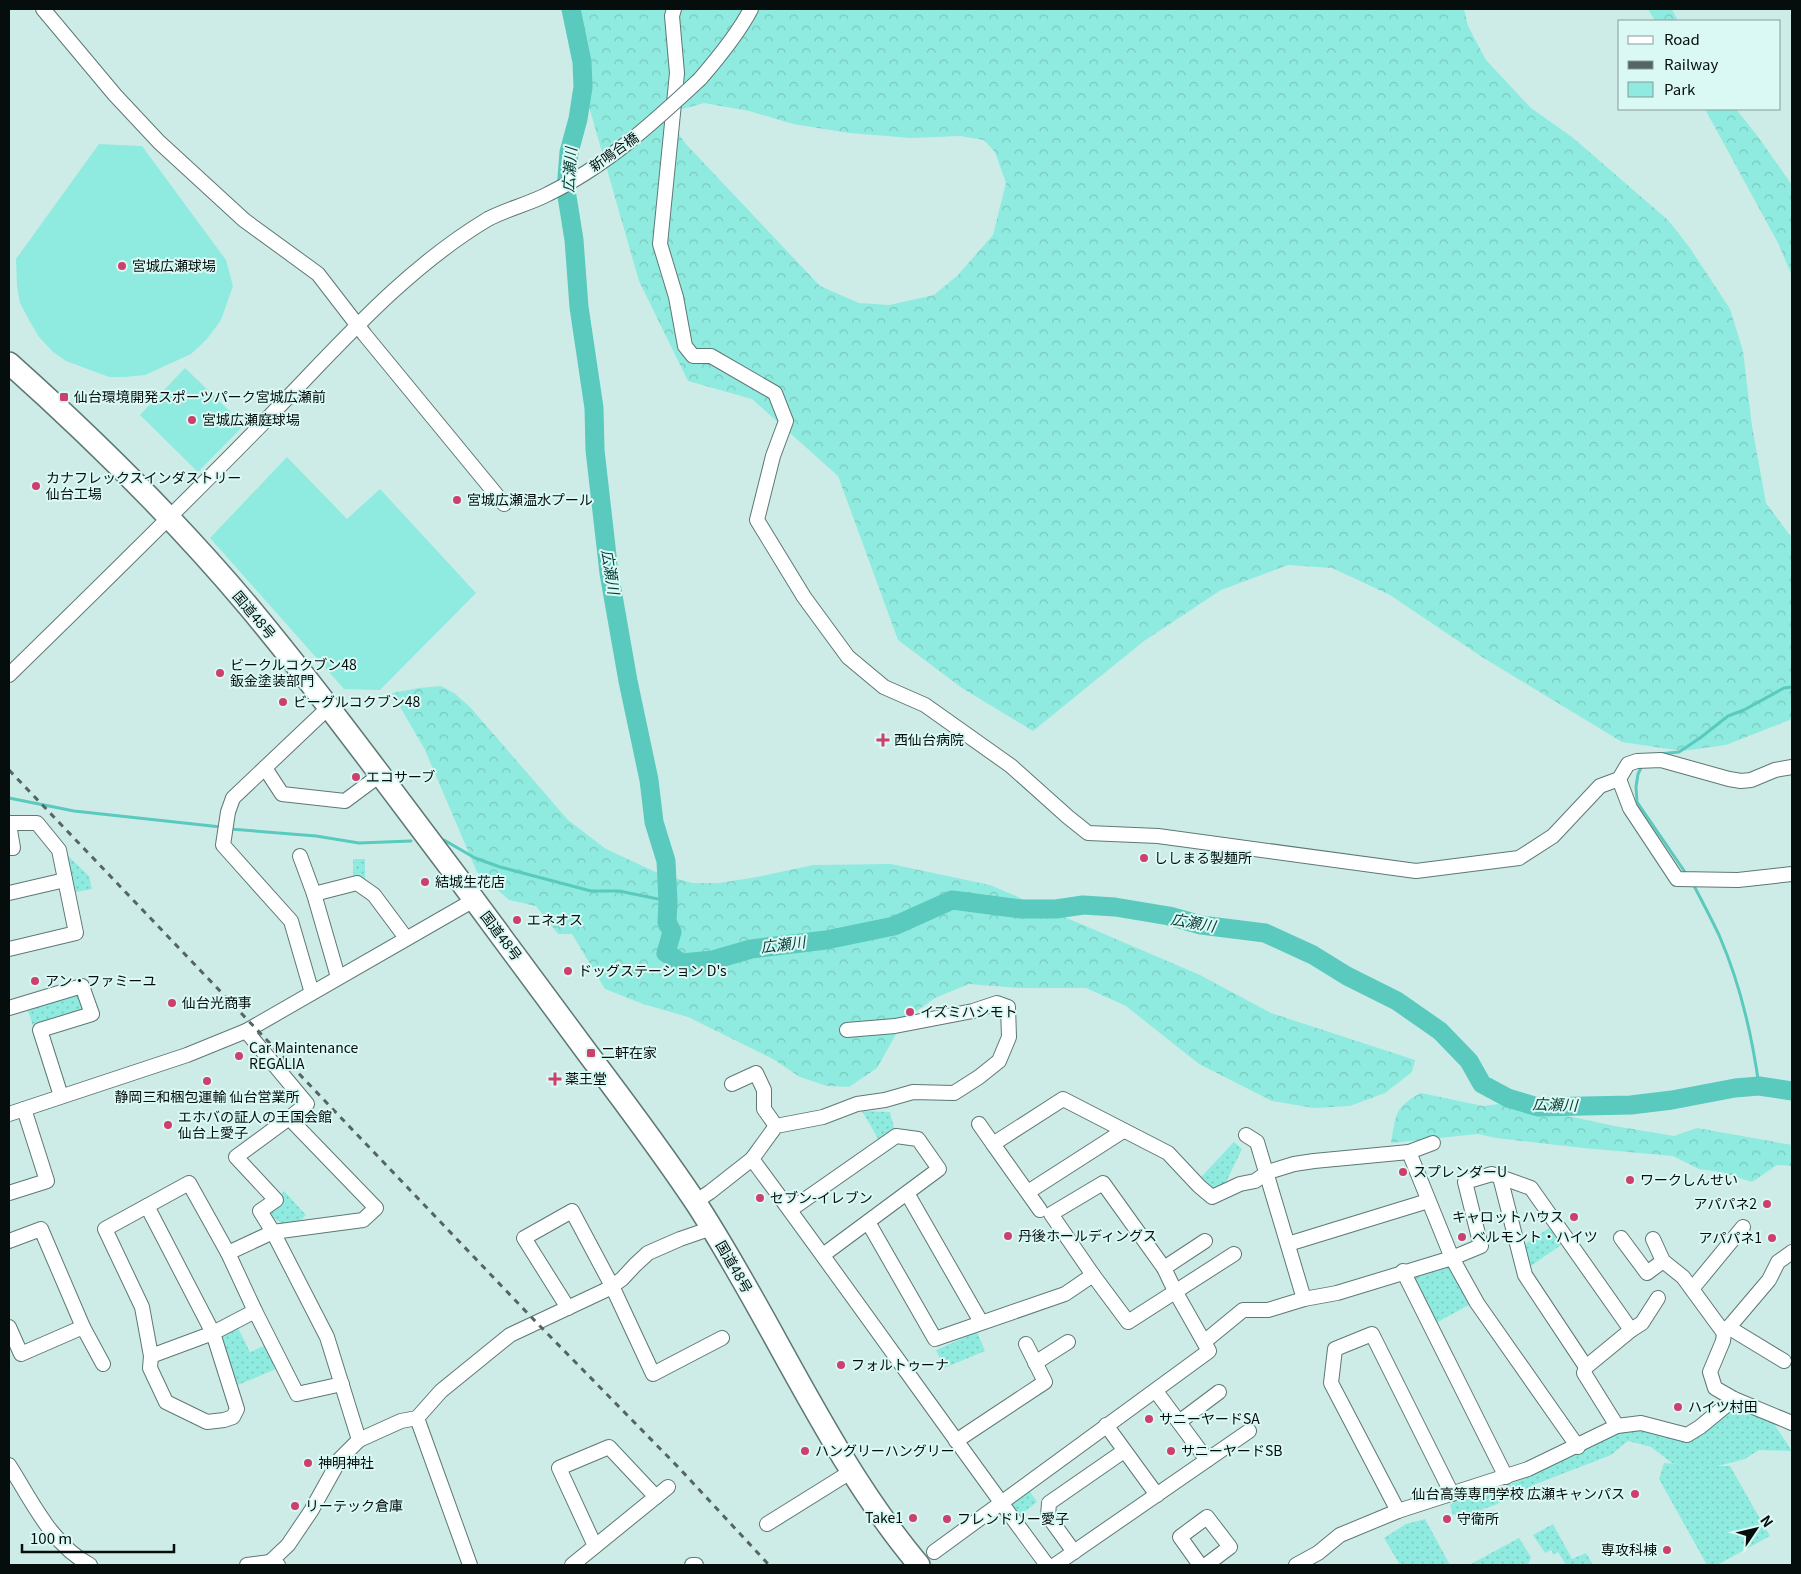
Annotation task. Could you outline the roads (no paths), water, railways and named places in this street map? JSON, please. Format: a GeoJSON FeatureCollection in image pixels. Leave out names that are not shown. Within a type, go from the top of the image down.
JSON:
{"type":"FeatureCollection","features":[{"type":"Feature","properties":{"kind":"highway","name":"国道48号"},"geometry":{"type":"LineString","coordinates":[[9,363],[87,434],[170,518],[248,606],[329,707],[632,1113],[695,1202],[872,1503],[927,1559]]}},
{"type":"Feature","properties":{"kind":"street"},"geometry":{"type":"LineString","coordinates":[[44,9],[115,95],[159,142],[244,220],[318,274],[357,325],[504,504]]}},
{"type":"Feature","properties":{"kind":"street"},"geometry":{"type":"LineString","coordinates":[[674,9],[672,16],[678,73],[660,244],[676,297],[685,346],[693,356],[711,356],[775,393],[786,421],[773,456],[757,520],[804,597],[848,657],[884,687],[925,705],[1011,766],[1088,833],[1158,836],[1416,871],[1519,858],[1552,836],[1600,786],[1619,779],[1628,764],[1644,760],[1672,763],[1729,779],[1741,780],[1751,780],[1775,770],[1792,767]]}},
{"type":"Feature","properties":{"kind":"street","name":"新鳴合橋"},"geometry":{"type":"LineString","coordinates":[[9,675],[170,518],[357,325],[437,253],[488,219],[548,194],[610,157],[652,124],[700,79],[719,57],[751,9]]}},
{"type":"Feature","properties":{"kind":"street"},"geometry":{"type":"LineString","coordinates":[[312,992],[291,921],[223,845],[228,812],[233,798],[329,707]]}},
{"type":"Feature","properties":{"kind":"street"},"geometry":{"type":"LineString","coordinates":[[264,768],[282,794],[345,801],[380,775]]}},
{"type":"Feature","properties":{"kind":"street"},"geometry":{"type":"LineString","coordinates":[[1619,779],[1630,808],[1677,879],[1738,880],[1792,874]]}},
{"type":"Feature","properties":{"kind":"street"},"geometry":{"type":"LineString","coordinates":[[9,848],[13,848],[9,824],[37,823],[59,850],[76,933],[9,949]]}},
{"type":"Feature","properties":{"kind":"street"},"geometry":{"type":"LineString","coordinates":[[300,856],[314,894],[338,977]]}},
{"type":"Feature","properties":{"kind":"street"},"geometry":{"type":"LineString","coordinates":[[9,893],[65,880]]}},
{"type":"Feature","properties":{"kind":"street"},"geometry":{"type":"LineString","coordinates":[[314,894],[357,883],[374,895],[406,938]]}},
{"type":"Feature","properties":{"kind":"street"},"geometry":{"type":"LineString","coordinates":[[9,1113],[187,1054],[246,1031],[474,900]]}},
{"type":"Feature","properties":{"kind":"street"},"geometry":{"type":"LineString","coordinates":[[9,1008],[82,986],[92,1014],[40,1030],[61,1096]]}},
{"type":"Feature","properties":{"kind":"street"},"geometry":{"type":"LineString","coordinates":[[695,1202],[752,1160],[776,1126],[823,1117],[857,1104],[885,1100],[913,1092],[954,1093],[999,1061],[1009,1036],[1008,1007],[997,1003],[973,1011],[895,1026],[847,1030]]}},
{"type":"Feature","properties":{"kind":"street"},"geometry":{"type":"LineString","coordinates":[[246,1031],[307,1104],[236,1157],[276,1200],[260,1211],[273,1232],[327,1337],[359,1440]]}},
{"type":"Feature","properties":{"kind":"street"},"geometry":{"type":"LineString","coordinates":[[732,1084],[756,1073],[764,1090],[764,1109],[776,1126]]}},
{"type":"Feature","properties":{"kind":"street"},"geometry":{"type":"LineString","coordinates":[[993,1144],[1063,1099],[1168,1153],[1212,1197],[1240,1184],[1255,1181],[1268,1172],[1314,1161],[1409,1152],[1433,1143]]}},
{"type":"Feature","properties":{"kind":"street"},"geometry":{"type":"LineString","coordinates":[[9,1193],[47,1181],[24,1108]]}},
{"type":"Feature","properties":{"kind":"street"},"geometry":{"type":"LineString","coordinates":[[228,1253],[273,1232],[363,1220],[376,1208],[289,1118]]}},
{"type":"Feature","properties":{"kind":"street"},"geometry":{"type":"LineString","coordinates":[[979,1124],[1040,1210]]}},
{"type":"Feature","properties":{"kind":"street"},"geometry":{"type":"LineString","coordinates":[[1028,1192],[1123,1131]]}},
{"type":"Feature","properties":{"kind":"street"},"geometry":{"type":"LineString","coordinates":[[1246,1135],[1257,1142],[1268,1172],[1304,1299]]}},
{"type":"Feature","properties":{"kind":"street"},"geometry":{"type":"LineString","coordinates":[[790,1210],[896,1136],[918,1139],[939,1169],[823,1255]]}},
{"type":"Feature","properties":{"kind":"street"},"geometry":{"type":"LineString","coordinates":[[1409,1152],[1452,1258],[1477,1303],[1578,1447]]}},
{"type":"Feature","properties":{"kind":"street"},"geometry":{"type":"LineString","coordinates":[[752,1160],[1047,1565]]}},
{"type":"Feature","properties":{"kind":"street"},"geometry":{"type":"LineString","coordinates":[[1204,1342],[1243,1310],[1268,1310],[1304,1299],[1337,1292],[1452,1258],[1481,1246],[1465,1182],[1492,1174],[1531,1188],[1631,1330]]}},
{"type":"Feature","properties":{"kind":"street"},"geometry":{"type":"LineString","coordinates":[[1500,1177],[1525,1275],[1586,1367]]}},
{"type":"Feature","properties":{"kind":"street"},"geometry":{"type":"LineString","coordinates":[[147,1206],[213,1333],[237,1409],[233,1417],[207,1422],[166,1402],[150,1368],[151,1356],[142,1307],[105,1229],[147,1206],[189,1183],[228,1253],[255,1311],[298,1394],[342,1384]]}},
{"type":"Feature","properties":{"kind":"street"},"geometry":{"type":"LineString","coordinates":[[927,1559],[1001,1502],[1209,1351],[1175,1291],[1164,1268],[1103,1183],[1051,1214],[1128,1322],[1175,1291],[1234,1254]]}},
{"type":"Feature","properties":{"kind":"street"},"geometry":{"type":"LineString","coordinates":[[907,1193],[981,1322]]}},
{"type":"Feature","properties":{"kind":"street"},"geometry":{"type":"LineString","coordinates":[[1288,1244],[1428,1201]]}},
{"type":"Feature","properties":{"kind":"street"},"geometry":{"type":"LineString","coordinates":[[568,1308],[524,1238],[572,1212],[612,1286],[653,1374],[722,1338]]}},
{"type":"Feature","properties":{"kind":"street"},"geometry":{"type":"LineString","coordinates":[[868,1222],[935,1339],[1065,1294],[1093,1275]]}},
{"type":"Feature","properties":{"kind":"street"},"geometry":{"type":"LineString","coordinates":[[1692,1289],[1743,1226]]}},
{"type":"Feature","properties":{"kind":"street"},"geometry":{"type":"LineString","coordinates":[[247,1565],[274,1563],[288,1546],[311,1511],[340,1459],[359,1440],[401,1421],[417,1418],[441,1391],[510,1335],[612,1286],[648,1254],[680,1239],[712,1228]]}},
{"type":"Feature","properties":{"kind":"street"},"geometry":{"type":"LineString","coordinates":[[9,1241],[41,1229],[84,1327],[103,1364]]}},
{"type":"Feature","properties":{"kind":"street"},"geometry":{"type":"LineString","coordinates":[[1621,1238],[1646,1273],[1663,1261]]}},
{"type":"Feature","properties":{"kind":"street"},"geometry":{"type":"LineString","coordinates":[[1653,1239],[1663,1261],[1683,1277],[1726,1330],[1784,1361]]}},
{"type":"Feature","properties":{"kind":"street"},"geometry":{"type":"LineString","coordinates":[[1164,1268],[1205,1241]]}},
{"type":"Feature","properties":{"kind":"street"},"geometry":{"type":"LineString","coordinates":[[1792,1252],[1778,1262],[1769,1280],[1726,1330],[1710,1372],[1715,1388],[1734,1400],[1792,1423]]}},
{"type":"Feature","properties":{"kind":"street"},"geometry":{"type":"LineString","coordinates":[[1403,1272],[1506,1478]]}},
{"type":"Feature","properties":{"kind":"street"},"geometry":{"type":"LineString","coordinates":[[1618,1426],[1584,1373],[1586,1367],[1642,1323],[1658,1298]]}},
{"type":"Feature","properties":{"kind":"street"},"geometry":{"type":"LineString","coordinates":[[151,1356],[213,1333],[255,1311]]}},
{"type":"Feature","properties":{"kind":"street"},"geometry":{"type":"LineString","coordinates":[[9,1327],[21,1354],[84,1327]]}},
{"type":"Feature","properties":{"kind":"street"},"geometry":{"type":"LineString","coordinates":[[1398,1511],[1331,1383],[1335,1349],[1372,1334],[1452,1494]]}},
{"type":"Feature","properties":{"kind":"street"},"geometry":{"type":"LineString","coordinates":[[1035,1363],[1068,1342]]}},
{"type":"Feature","properties":{"kind":"street"},"geometry":{"type":"LineString","coordinates":[[956,1441],[1046,1382],[1026,1344]]}},
{"type":"Feature","properties":{"kind":"street"},"geometry":{"type":"LineString","coordinates":[[1179,1422],[1219,1392]]}},
{"type":"Feature","properties":{"kind":"street"},"geometry":{"type":"LineString","coordinates":[[1158,1394],[1207,1460]]}},
{"type":"Feature","properties":{"kind":"street"},"geometry":{"type":"LineString","coordinates":[[1296,1565],[1318,1553],[1340,1535],[1398,1511],[1506,1478],[1578,1447],[1618,1426],[1641,1423],[1687,1435],[1700,1428],[1734,1400]]}},
{"type":"Feature","properties":{"kind":"street"},"geometry":{"type":"LineString","coordinates":[[417,1418],[470,1565]]}},
{"type":"Feature","properties":{"kind":"street"},"geometry":{"type":"LineString","coordinates":[[1106,1425],[1157,1495]]}},
{"type":"Feature","properties":{"kind":"street"},"geometry":{"type":"LineString","coordinates":[[1055,1565],[1249,1431]]}},
{"type":"Feature","properties":{"kind":"street"},"geometry":{"type":"LineString","coordinates":[[595,1546],[559,1468],[609,1447],[656,1497]]}},
{"type":"Feature","properties":{"kind":"street"},"geometry":{"type":"LineString","coordinates":[[1074,1552],[1048,1516],[1049,1504],[1124,1451]]}},
{"type":"Feature","properties":{"kind":"street"},"geometry":{"type":"LineString","coordinates":[[9,1465],[54,1536],[78,1558],[90,1565]]}},
{"type":"Feature","properties":{"kind":"street"},"geometry":{"type":"LineString","coordinates":[[767,1524],[852,1471]]}},
{"type":"Feature","properties":{"kind":"street"},"geometry":{"type":"LineString","coordinates":[[572,1565],[668,1487]]}},
{"type":"Feature","properties":{"kind":"street"},"geometry":{"type":"LineString","coordinates":[[1200,1565],[1180,1537],[1207,1517],[1230,1547],[1206,1565]]}},
{"type":"Feature","properties":{"kind":"waterway","name":"広瀬川"},"geometry":{"type":"LineString","coordinates":[[571,9],[582,62],[583,87],[578,119],[569,152],[566,190],[574,240],[579,307],[594,408],[595,450],[609,573],[628,681],[649,780],[654,822],[666,861],[667,922],[672,932],[666,953],[682,963],[713,960],[751,949],[826,940],[894,926],[952,900],[1021,909],[1056,909],[1083,905],[1115,907],[1169,916],[1201,925],[1265,933],[1313,955],[1347,976],[1397,1001],[1440,1031],[1469,1061],[1482,1084],[1508,1098],[1538,1107],[1631,1105],[1672,1100],[1735,1088],[1759,1086],[1792,1091]]}},
{"type":"Feature","properties":{"kind":"waterway"},"geometry":{"type":"LineString","coordinates":[[1659,754],[1679,752],[1728,716],[1744,710],[1784,688],[1792,687]]}},
{"type":"Feature","properties":{"kind":"waterway"},"geometry":{"type":"LineString","coordinates":[[1642,766],[1638,774],[1636,787],[1637,802],[1687,875]]}},
{"type":"Feature","properties":{"kind":"waterway"},"geometry":{"type":"LineString","coordinates":[[9,798],[74,811],[221,827]]}},
{"type":"Feature","properties":{"kind":"waterway"},"geometry":{"type":"LineString","coordinates":[[230,829],[316,836],[359,843],[411,841]]}},
{"type":"Feature","properties":{"kind":"waterway"},"geometry":{"type":"LineString","coordinates":[[444,840],[475,858],[500,867],[591,891],[619,891],[668,901]]}},
{"type":"Feature","properties":{"kind":"waterway"},"geometry":{"type":"LineString","coordinates":[[1693,884],[1719,935],[1739,990],[1749,1028],[1759,1086]]}},
{"type":"Feature","properties":{"kind":"railway"},"geometry":{"type":"LineString","coordinates":[[9,770],[536,1322],[680,1469],[769,1565]]}},
{"type":"Feature","properties":{"kind":"place","name":"宮城広瀬球場"},"geometry":{"type":"Point","coordinates":[122,266]}},
{"type":"Feature","properties":{"kind":"place","name":"仙台環境開発スポーツパーク宮城広瀬前"},"geometry":{"type":"Point","coordinates":[64,397]}},
{"type":"Feature","properties":{"kind":"place","name":"宮城広瀬庭球場"},"geometry":{"type":"Point","coordinates":[192,420]}},
{"type":"Feature","properties":{"kind":"place","name":"カナフレックスインダストリー 仙台工場"},"geometry":{"type":"Point","coordinates":[36,486]}},
{"type":"Feature","properties":{"kind":"place","name":"宮城広瀬温水プール"},"geometry":{"type":"Point","coordinates":[457,500]}},
{"type":"Feature","properties":{"kind":"place","name":"ビークルコクブン48 鈑金塗装部門"},"geometry":{"type":"Point","coordinates":[220,673]}},
{"type":"Feature","properties":{"kind":"place","name":"ビーグルコクブン48"},"geometry":{"type":"Point","coordinates":[283,702]}},
{"type":"Feature","properties":{"kind":"place","name":"西仙台病院"},"geometry":{"type":"Point","coordinates":[883,740]}},
{"type":"Feature","properties":{"kind":"place","name":"エコサーブ"},"geometry":{"type":"Point","coordinates":[356,777]}},
{"type":"Feature","properties":{"kind":"place","name":"ししまる製麺所"},"geometry":{"type":"Point","coordinates":[1144,858]}},
{"type":"Feature","properties":{"kind":"place","name":"結城生花店"},"geometry":{"type":"Point","coordinates":[425,882]}},
{"type":"Feature","properties":{"kind":"place","name":"エネオス"},"geometry":{"type":"Point","coordinates":[517,920]}},
{"type":"Feature","properties":{"kind":"place","name":"ドッグステーション D's"},"geometry":{"type":"Point","coordinates":[568,971]}},
{"type":"Feature","properties":{"kind":"place","name":"アン・ファミーユ"},"geometry":{"type":"Point","coordinates":[35,981]}},
{"type":"Feature","properties":{"kind":"place","name":"仙台光商事"},"geometry":{"type":"Point","coordinates":[172,1003]}},
{"type":"Feature","properties":{"kind":"place","name":"イズミハシモト"},"geometry":{"type":"Point","coordinates":[910,1012]}},
{"type":"Feature","properties":{"kind":"place","name":"二軒在家"},"geometry":{"type":"Point","coordinates":[591,1053]}},
{"type":"Feature","properties":{"kind":"place","name":"Car Maintenance REGALIA"},"geometry":{"type":"Point","coordinates":[239,1056]}},
{"type":"Feature","properties":{"kind":"place","name":"薬王堂"},"geometry":{"type":"Point","coordinates":[555,1079]}},
{"type":"Feature","properties":{"kind":"place","name":"静岡三和梱包運輸 仙台営業所"},"geometry":{"type":"Point","coordinates":[207,1081]}},
{"type":"Feature","properties":{"kind":"place","name":"エホバの証人の王国会館 仙台上愛子"},"geometry":{"type":"Point","coordinates":[168,1125]}},
{"type":"Feature","properties":{"kind":"place","name":"スプレンダーU"},"geometry":{"type":"Point","coordinates":[1403,1172]}},
{"type":"Feature","properties":{"kind":"place","name":"ワークしんせい"},"geometry":{"type":"Point","coordinates":[1630,1180]}},
{"type":"Feature","properties":{"kind":"place","name":"セブン-イレブン"},"geometry":{"type":"Point","coordinates":[760,1198]}},
{"type":"Feature","properties":{"kind":"place","name":"アパパネ2"},"geometry":{"type":"Point","coordinates":[1767,1204]}},
{"type":"Feature","properties":{"kind":"place","name":"キャロットハウス"},"geometry":{"type":"Point","coordinates":[1574,1217]}},
{"type":"Feature","properties":{"kind":"place","name":"丹後ホールディングス"},"geometry":{"type":"Point","coordinates":[1008,1236]}},
{"type":"Feature","properties":{"kind":"place","name":"ベルモント・ハイツ"},"geometry":{"type":"Point","coordinates":[1462,1237]}},
{"type":"Feature","properties":{"kind":"place","name":"アパパネ1"},"geometry":{"type":"Point","coordinates":[1772,1238]}},
{"type":"Feature","properties":{"kind":"place","name":"フォルトゥーナ"},"geometry":{"type":"Point","coordinates":[841,1365]}},
{"type":"Feature","properties":{"kind":"place","name":"ハイツ村田"},"geometry":{"type":"Point","coordinates":[1678,1407]}},
{"type":"Feature","properties":{"kind":"place","name":"サニーヤードSA"},"geometry":{"type":"Point","coordinates":[1149,1419]}},
{"type":"Feature","properties":{"kind":"place","name":"ハングリーハングリー"},"geometry":{"type":"Point","coordinates":[805,1451]}},
{"type":"Feature","properties":{"kind":"place","name":"サニーヤードSB"},"geometry":{"type":"Point","coordinates":[1171,1451]}},
{"type":"Feature","properties":{"kind":"place","name":"神明神社"},"geometry":{"type":"Point","coordinates":[308,1463]}},
{"type":"Feature","properties":{"kind":"place","name":"仙台高等専門学校 広瀬キャンパス"},"geometry":{"type":"Point","coordinates":[1635,1494]}},
{"type":"Feature","properties":{"kind":"place","name":"リーテック倉庫"},"geometry":{"type":"Point","coordinates":[295,1506]}},
{"type":"Feature","properties":{"kind":"place","name":"Take1"},"geometry":{"type":"Point","coordinates":[913,1518]}},
{"type":"Feature","properties":{"kind":"place","name":"フレンドリー愛子"},"geometry":{"type":"Point","coordinates":[947,1519]}},
{"type":"Feature","properties":{"kind":"place","name":"守衛所"},"geometry":{"type":"Point","coordinates":[1447,1519]}},
{"type":"Feature","properties":{"kind":"place","name":"専攻科棟"},"geometry":{"type":"Point","coordinates":[1667,1550]}}]}
